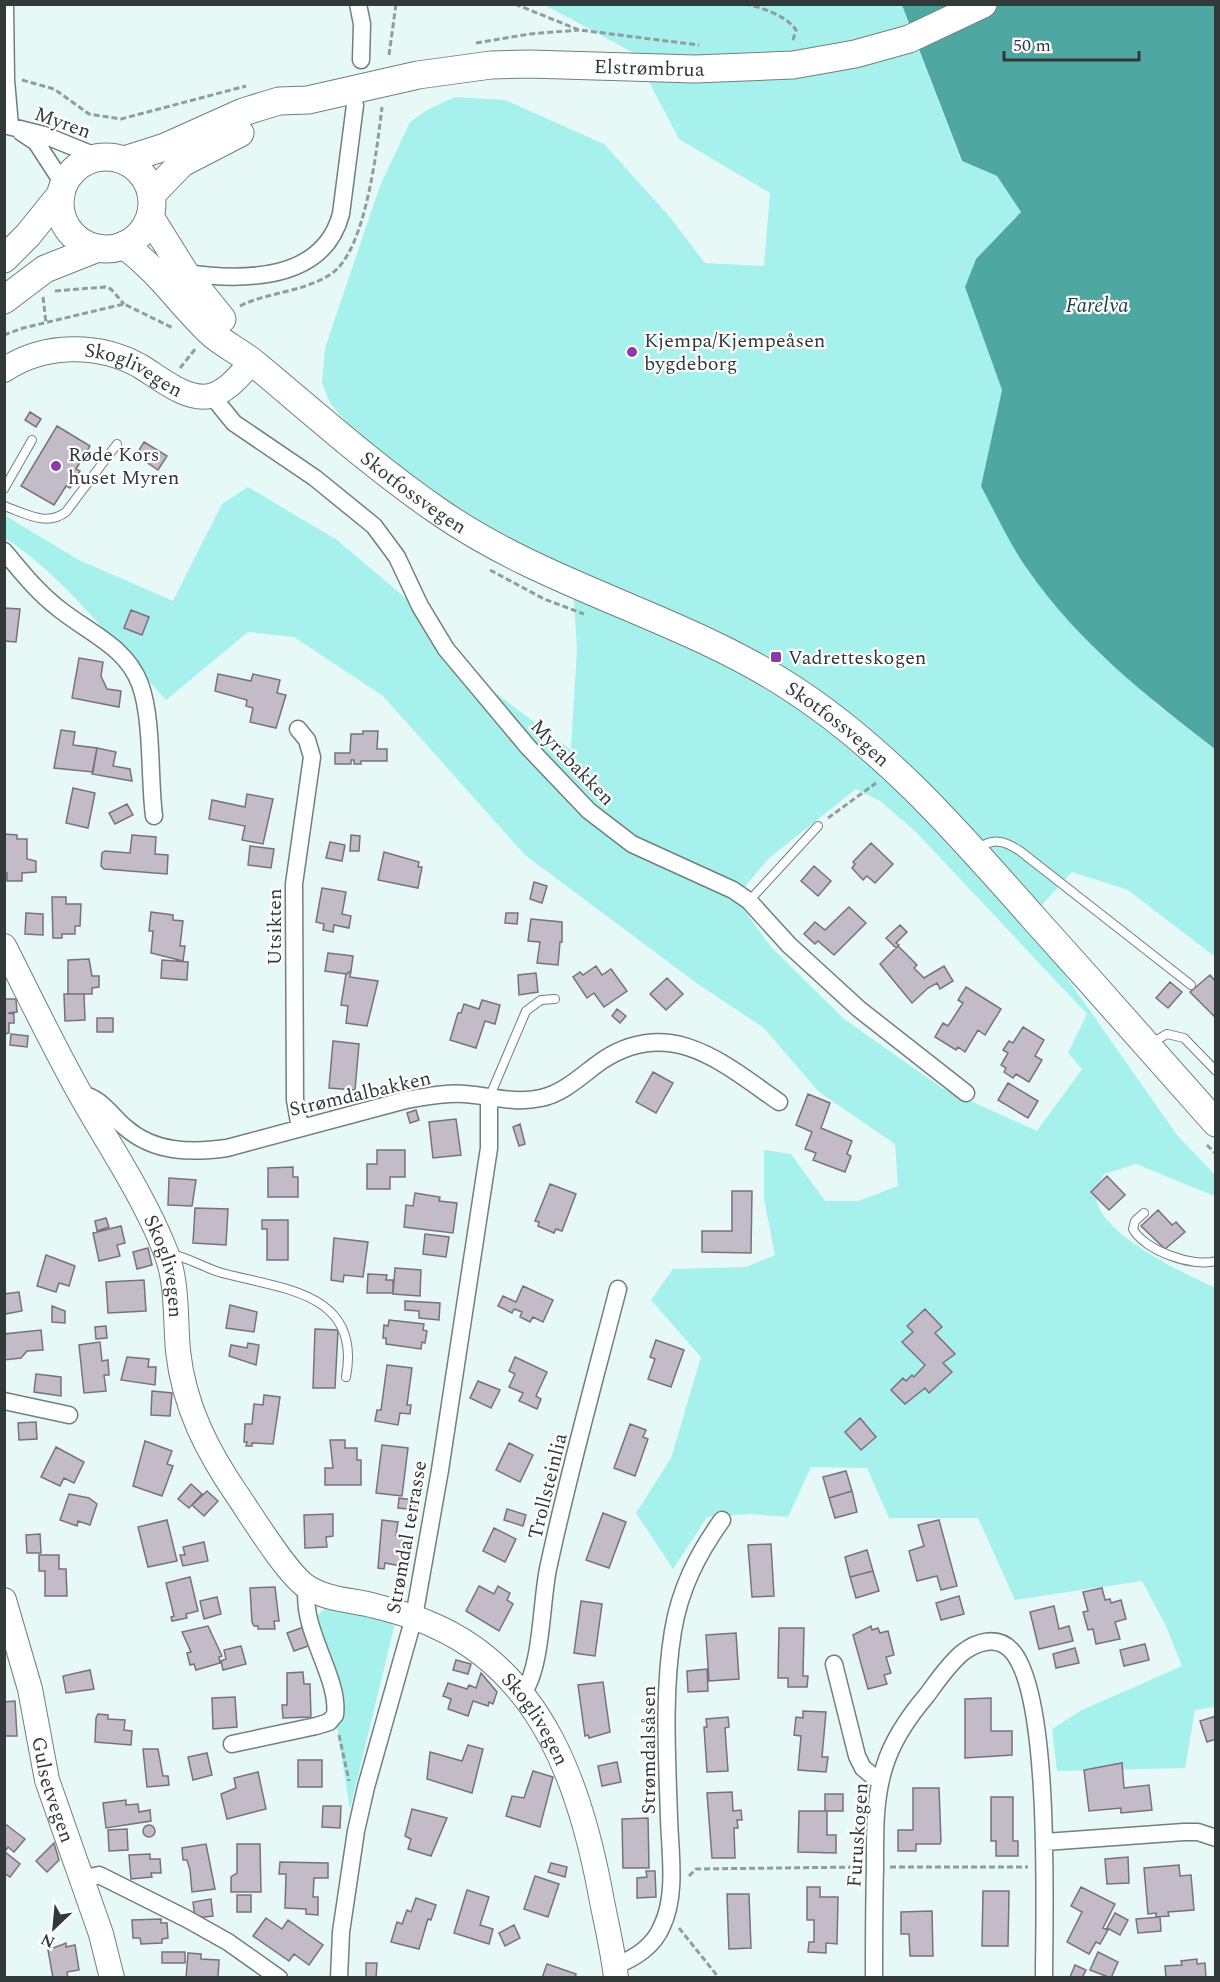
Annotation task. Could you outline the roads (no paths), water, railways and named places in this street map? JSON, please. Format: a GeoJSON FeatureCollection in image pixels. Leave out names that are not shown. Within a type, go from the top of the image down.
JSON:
{"type":"FeatureCollection","features":[{"type":"Feature","properties":{"kind":"main road","name":"Elstrømbrua"},"geometry":{"type":"LineString","coordinates":[[111,159],[165,147],[243,112],[279,101],[308,100],[418,75],[491,65],[539,64],[695,69],[793,54],[855,54],[909,39],[983,4]]}},
{"type":"Feature","properties":{"kind":"main road","name":"Elstrømbrua"},"geometry":{"type":"LineString","coordinates":[[151,205],[182,164],[211,146],[283,115],[308,100]]}},
{"type":"Feature","properties":{"kind":"main road"},"geometry":{"type":"LineString","coordinates":[[4,259],[28,235],[77,167],[111,159],[142,174],[151,205],[140,234],[111,247],[45,270],[4,300]]}},
{"type":"Feature","properties":{"kind":"main road"},"geometry":{"type":"LineString","coordinates":[[62,190],[60,206],[68,229],[76,238],[111,247]]}},
{"type":"Feature","properties":{"kind":"main road","name":"Skotfossvegen"},"geometry":{"type":"LineString","coordinates":[[151,205],[186,273],[252,362]]}},
{"type":"Feature","properties":{"kind":"main road","name":"Skotfossvegen"},"geometry":{"type":"LineString","coordinates":[[111,247],[155,270],[210,332],[252,362],[384,471],[472,534],[553,576],[700,638],[782,681],[820,707],[891,767],[975,852],[1147,1046],[1208,1129]]}},
{"type":"Feature","properties":{"kind":"street"},"geometry":{"type":"LineString","coordinates":[[5,4],[9,126]]}},
{"type":"Feature","properties":{"kind":"street"},"geometry":{"type":"LineString","coordinates":[[358,4],[362,24],[360,60]]}},
{"type":"Feature","properties":{"kind":"street"},"geometry":{"type":"LineString","coordinates":[[186,273],[224,278],[255,276],[303,263],[325,249],[335,233],[341,214],[356,105]]}},
{"type":"Feature","properties":{"kind":"street","name":"Myren"},"geometry":{"type":"LineString","coordinates":[[9,126],[44,135],[111,159]]}},
{"type":"Feature","properties":{"kind":"street","name":"Myren"},"geometry":{"type":"LineString","coordinates":[[9,126],[36,142],[62,190]]}},
{"type":"Feature","properties":{"kind":"street","name":"Skoglivegen"},"geometry":{"type":"LineString","coordinates":[[4,370],[39,355],[70,349],[86,350],[118,357],[187,394],[212,396],[224,390],[252,362]]}},
{"type":"Feature","properties":{"kind":"street","name":"Myrabakken"},"geometry":{"type":"LineString","coordinates":[[212,396],[234,423],[315,478],[380,533],[397,557],[420,606],[446,650],[520,739],[589,811],[632,844],[733,890],[749,901],[789,945],[851,1002],[966,1093]]}},
{"type":"Feature","properties":{"kind":"street"},"geometry":{"type":"LineString","coordinates":[[4,551],[57,608],[109,643],[134,672],[140,683],[145,708],[154,816]]}},
{"type":"Feature","properties":{"kind":"street","name":"Utsikten"},"geometry":{"type":"LineString","coordinates":[[298,729],[307,740],[312,757],[294,884],[295,1100],[300,1128]]}},
{"type":"Feature","properties":{"kind":"street","name":"Skoglivegen"},"geometry":{"type":"LineString","coordinates":[[4,946],[81,1095],[119,1160],[167,1253],[172,1272],[181,1375],[186,1398],[195,1421],[237,1495],[286,1564],[307,1587],[328,1596],[414,1617],[436,1626],[480,1652],[523,1693],[547,1728],[575,1790],[594,1855],[615,1972]]}},
{"type":"Feature","properties":{"kind":"street","name":"Strømdalbakken"},"geometry":{"type":"LineString","coordinates":[[81,1095],[98,1102],[127,1130],[143,1139],[174,1150],[190,1152],[227,1148],[434,1096],[466,1094],[511,1101],[543,1098],[562,1089],[627,1046],[656,1041],[675,1043],[705,1053],[779,1102]]}},
{"type":"Feature","properties":{"kind":"street","name":"Strømdal terrasse"},"geometry":{"type":"LineString","coordinates":[[339,1977],[341,1932],[361,1809],[414,1617],[485,1181],[490,1130],[489,1099]]}},
{"type":"Feature","properties":{"kind":"street","name":"Trollsteinlia"},"geometry":{"type":"LineString","coordinates":[[523,1693],[532,1677],[549,1562],[618,1289]]}},
{"type":"Feature","properties":{"kind":"street"},"geometry":{"type":"LineString","coordinates":[[4,1401],[69,1415]]}},
{"type":"Feature","properties":{"kind":"street","name":"Strømdalsåsen"},"geometry":{"type":"LineString","coordinates":[[615,1972],[649,1945],[665,1919],[670,1875],[667,1715],[673,1632],[683,1588],[692,1567],[722,1520]]}},
{"type":"Feature","properties":{"kind":"street"},"geometry":{"type":"LineString","coordinates":[[232,1744],[316,1726],[329,1722],[335,1715],[334,1698],[306,1608],[307,1587]]}},
{"type":"Feature","properties":{"kind":"street","name":"Gulsetvegen"},"geometry":{"type":"LineString","coordinates":[[4,1600],[30,1689],[47,1780],[101,1934],[112,1977]]}},
{"type":"Feature","properties":{"kind":"street","name":"Furuskogen"},"geometry":{"type":"LineString","coordinates":[[874,1977],[875,1834],[880,1782],[886,1763],[901,1731],[942,1675],[971,1646],[981,1642],[999,1643],[1010,1649],[1017,1660],[1031,1705],[1040,1761],[1045,1842]]}},
{"type":"Feature","properties":{"kind":"street"},"geometry":{"type":"LineString","coordinates":[[834,1664],[857,1756],[863,1768],[880,1782]]}},
{"type":"Feature","properties":{"kind":"street"},"geometry":{"type":"LineString","coordinates":[[1044,1977],[1045,1842],[1184,1832],[1198,1832],[1215,1838]]}},
{"type":"Feature","properties":{"kind":"street"},"geometry":{"type":"LineString","coordinates":[[81,1879],[99,1875],[187,1919],[240,1949],[279,1977]]}},
{"type":"Feature","properties":{"kind":"lane"},"geometry":{"type":"LineString","coordinates":[[4,489],[32,440]]}},
{"type":"Feature","properties":{"kind":"lane"},"geometry":{"type":"LineString","coordinates":[[4,506],[48,520],[58,517],[66,512],[117,444]]}},
{"type":"Feature","properties":{"kind":"lane"},"geometry":{"type":"LineString","coordinates":[[749,901],[818,826]]}},
{"type":"Feature","properties":{"kind":"lane"},"geometry":{"type":"LineString","coordinates":[[975,852],[985,844],[998,841],[1020,851],[1191,985]]}},
{"type":"Feature","properties":{"kind":"lane"},"geometry":{"type":"LineString","coordinates":[[489,1099],[526,1011],[541,999],[555,999]]}},
{"type":"Feature","properties":{"kind":"lane"},"geometry":{"type":"LineString","coordinates":[[1147,1046],[1167,1034],[1184,1038],[1215,1071]]}},
{"type":"Feature","properties":{"kind":"lane"},"geometry":{"type":"LineString","coordinates":[[1144,1213],[1135,1221],[1132,1229],[1141,1240],[1184,1261],[1197,1264],[1215,1261]]}},
{"type":"Feature","properties":{"kind":"lane"},"geometry":{"type":"LineString","coordinates":[[167,1253],[322,1303],[336,1316],[350,1347],[346,1377]]}},
{"type":"Feature","properties":{"kind":"water","name":"Farelva"},"geometry":{"type":"Polygon","coordinates":[[[902,5],[1215,5],[1215,749],[1114,667],[1069,621],[1021,560],[981,486],[1002,390],[965,287],[976,259],[1021,212],[997,176],[962,161],[902,5]]]}},
{"type":"Feature","properties":{"kind":"place","name":"Kjempa/Kjempeåsen bygdeborg"},"geometry":{"type":"Point","coordinates":[632,352]}},
{"type":"Feature","properties":{"kind":"place","name":"Røde Kors huset Myren"},"geometry":{"type":"Point","coordinates":[56,466]}},
{"type":"Feature","properties":{"kind":"place","name":"Vadretteskogen"},"geometry":{"type":"Point","coordinates":[776,657]}}]}
